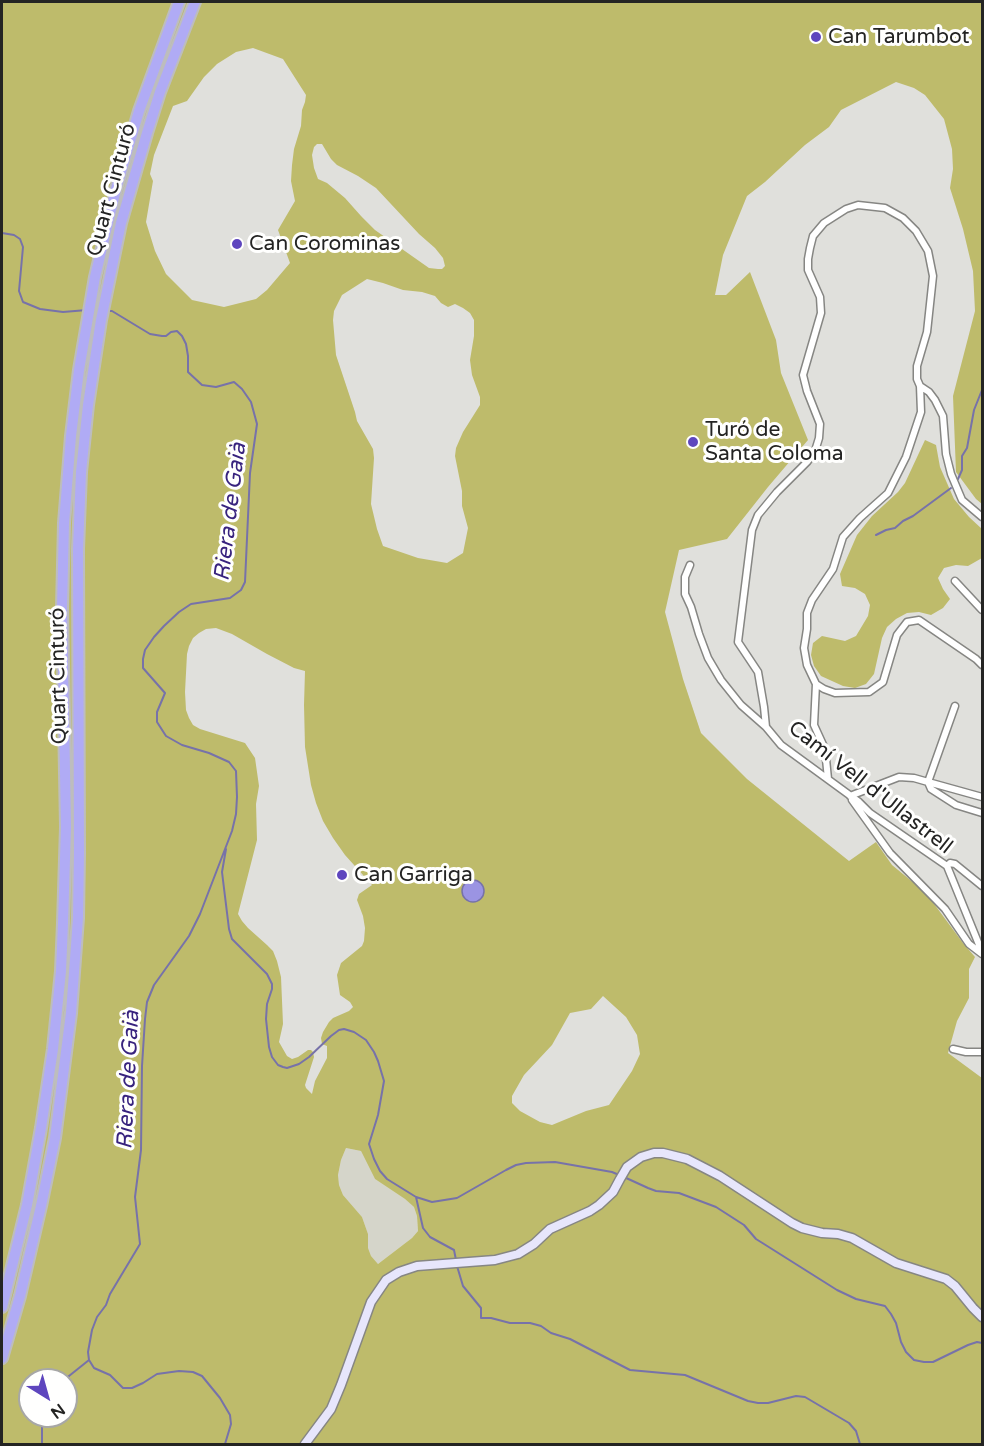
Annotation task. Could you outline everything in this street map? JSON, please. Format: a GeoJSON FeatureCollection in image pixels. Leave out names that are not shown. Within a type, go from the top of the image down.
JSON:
{"type":"FeatureCollection","features":[{"type":"Feature","properties":{"kind":"highway","name":"Quart Cinturó"},"geometry":{"type":"LineString","coordinates":[[2,1307],[32,1179],[48,1088],[57,1018],[66,827],[63,569],[66,488],[75,403],[90,303],[108,220],[139,111],[179,2]]}},
{"type":"Feature","properties":{"kind":"highway","name":"Quart Cinturó"},"geometry":{"type":"LineString","coordinates":[[2,1358],[35,1234],[55,1138],[70,1022],[78,918],[80,805],[77,661],[78,549],[81,472],[88,405],[101,320],[122,223],[157,102],[174,52],[195,2]]}},
{"type":"Feature","properties":{"kind":"street"},"geometry":{"type":"LineString","coordinates":[[766,727],[758,672],[738,642],[752,530],[758,515],[807,462],[815,451],[819,438],[820,424],[803,375],[821,313],[820,297],[808,270],[810,248],[813,236],[824,223],[846,209],[858,205],[885,207],[903,218],[916,231],[928,251],[933,276],[927,332],[917,366],[921,408],[906,457],[888,492],[843,537],[832,569],[812,600],[807,613],[804,648],[807,665],[816,684],[814,725],[825,749],[828,779]]}},
{"type":"Feature","properties":{"kind":"street"},"geometry":{"type":"LineString","coordinates":[[920,386],[929,392],[943,416],[945,454],[962,500],[982,517]]}},
{"type":"Feature","properties":{"kind":"street"},"geometry":{"type":"LineString","coordinates":[[921,408],[929,401],[935,400]]}},
{"type":"Feature","properties":{"kind":"street","name":"Camí Vell d'Ullastrell"},"geometry":{"type":"LineString","coordinates":[[690,565],[685,577],[685,594],[708,658],[721,680],[741,705],[766,727],[781,745],[859,802],[870,813],[946,866],[982,953]]}},
{"type":"Feature","properties":{"kind":"street"},"geometry":{"type":"LineString","coordinates":[[955,581],[982,610]]}},
{"type":"Feature","properties":{"kind":"street"},"geometry":{"type":"LineString","coordinates":[[816,684],[835,693],[869,692],[883,682],[897,635],[907,622],[919,620],[982,665]]}},
{"type":"Feature","properties":{"kind":"street"},"geometry":{"type":"LineString","coordinates":[[955,706],[928,782],[930,789],[956,805],[982,813]]}},
{"type":"Feature","properties":{"kind":"street"},"geometry":{"type":"LineString","coordinates":[[982,797],[914,778],[899,777],[850,796],[890,853],[945,909],[969,944],[982,953]]}},
{"type":"Feature","properties":{"kind":"street"},"geometry":{"type":"LineString","coordinates":[[946,866],[950,862],[955,864],[982,886]]}},
{"type":"Feature","properties":{"kind":"street"},"geometry":{"type":"LineString","coordinates":[[953,1049],[982,1052]]}},
{"type":"Feature","properties":{"kind":"street"},"geometry":{"type":"LineString","coordinates":[[305,1444],[331,1409],[371,1302],[386,1280],[409,1268],[426,1264],[495,1260],[518,1254],[534,1244],[550,1229],[599,1205],[613,1192],[623,1173],[634,1161],[654,1153],[687,1159],[720,1176],[802,1228],[852,1238],[896,1263],[946,1280],[955,1286],[982,1317]]}},
{"type":"Feature","properties":{"kind":"shaded area"},"geometry":{"type":"Polygon","coordinates":[[[2,2],[982,2],[982,504],[956,472],[953,396],[975,311],[973,271],[950,188],[953,169],[952,149],[944,119],[925,95],[914,88],[896,82],[841,110],[829,127],[747,196],[723,255],[715,295],[726,295],[750,272],[776,340],[781,373],[808,440],[727,539],[679,550],[665,612],[683,679],[701,733],[747,779],[849,861],[876,842],[892,865],[926,893],[975,957],[969,969],[969,998],[957,1021],[948,1053],[982,1078],[982,1444],[2,1444],[2,2]],[[253,48],[236,52],[217,64],[204,77],[187,101],[173,106],[154,155],[150,174],[153,181],[146,222],[155,251],[166,274],[192,300],[224,307],[256,299],[267,290],[290,263],[278,230],[295,201],[291,181],[292,165],[306,95],[283,59],[253,48]],[[322,144],[314,147],[312,155],[318,179],[327,183],[345,198],[375,230],[429,268],[442,269],[445,266],[443,258],[435,248],[376,188],[337,165],[322,144]],[[367,279],[342,295],[334,311],[333,320],[336,355],[357,421],[373,449],[371,504],[383,546],[418,558],[447,563],[463,553],[468,528],[462,506],[462,491],[455,456],[463,432],[480,405],[470,360],[474,320],[463,308],[455,304],[448,307],[435,296],[403,290],[367,279]],[[216,628],[206,629],[193,638],[187,654],[186,710],[193,725],[245,743],[255,758],[259,786],[256,804],[257,840],[238,914],[248,928],[273,951],[281,977],[283,1024],[279,1042],[287,1056],[292,1059],[308,1050],[313,1052],[314,1057],[305,1085],[312,1094],[315,1081],[327,1058],[327,1046],[322,1044],[321,1038],[323,1032],[333,1018],[353,1007],[340,995],[337,975],[341,963],[362,946],[364,941],[363,916],[357,900],[359,894],[372,885],[333,838],[316,803],[305,747],[305,671],[294,668],[232,634],[216,628]],[[603,996],[591,1009],[570,1013],[552,1045],[524,1075],[512,1096],[512,1103],[520,1111],[540,1122],[552,1125],[586,1111],[609,1105],[632,1071],[640,1054],[637,1035],[626,1017],[603,996]],[[346,1148],[341,1160],[339,1185],[343,1195],[362,1217],[368,1234],[368,1248],[378,1264],[418,1231],[414,1207],[375,1179],[361,1151],[346,1148]]]}},
{"type":"Feature","properties":{"kind":"shaded area"},"geometry":{"type":"Polygon","coordinates":[[[925,440],[936,445],[940,467],[954,499],[982,529],[982,558],[968,566],[956,565],[944,568],[938,578],[950,599],[943,608],[931,615],[919,612],[907,613],[896,619],[887,627],[882,638],[874,674],[866,684],[855,688],[843,686],[821,676],[814,666],[811,655],[813,643],[822,636],[845,641],[856,636],[868,616],[870,605],[865,594],[855,588],[842,586],[840,574],[857,535],[872,516],[905,483],[925,440]]]}},
{"type":"Feature","properties":{"kind":"shaded area"},"geometry":{"type":"Polygon","coordinates":[[[473,880],[481,883],[484,891],[481,899],[473,902],[465,899],[462,891],[465,883],[473,880]]]}},
{"type":"Feature","properties":{"kind":"shaded area"},"geometry":{"type":"Polygon","coordinates":[[[346,1148],[361,1151],[375,1179],[405,1199],[414,1207],[417,1216],[418,1231],[378,1264],[368,1248],[368,1234],[362,1217],[343,1195],[339,1185],[338,1175],[346,1148]]]}},
{"type":"Feature","properties":{"kind":"waterway","name":"Riera de Gaià"},"geometry":{"type":"LineString","coordinates":[[2,233],[14,235],[20,239],[23,247],[19,291],[23,302],[40,309],[63,312],[87,310]]}},
{"type":"Feature","properties":{"kind":"waterway","name":"Riera de Gaià"},"geometry":{"type":"LineString","coordinates":[[108,311],[112,311],[150,334],[166,336],[177,331],[186,344],[188,372],[202,385],[216,387],[234,382],[251,402],[257,424],[250,473],[245,582],[241,590],[230,598],[191,604],[179,612],[154,637],[145,650],[143,659],[143,668],[165,693],[157,712],[157,722],[166,736],[182,745],[229,762],[236,771],[236,814],[232,831],[200,914],[189,936],[154,985],[147,1002],[142,1066],[141,1150],[135,1197],[140,1244],[97,1317],[88,1352],[89,1360],[94,1368],[110,1375],[123,1388],[132,1388],[157,1374],[179,1371],[193,1372],[202,1376],[230,1415],[231,1424],[225,1444]]}},
{"type":"Feature","properties":{"kind":"waterway"},"geometry":{"type":"LineString","coordinates":[[958,479],[962,470],[962,456],[967,448],[974,410],[982,390]]}},
{"type":"Feature","properties":{"kind":"waterway"},"geometry":{"type":"LineString","coordinates":[[876,535],[895,528],[951,488]]}},
{"type":"Feature","properties":{"kind":"waterway"},"geometry":{"type":"LineString","coordinates":[[226,849],[222,872],[232,939],[267,974],[272,984],[266,1019],[272,1057],[278,1065],[283,1067],[299,1064],[331,1036],[344,1029],[366,1040],[378,1061],[384,1081],[378,1115],[369,1144],[380,1171],[387,1179],[416,1197],[432,1202],[457,1198],[506,1170],[526,1163],[555,1162],[619,1175]]}},
{"type":"Feature","properties":{"kind":"waterway"},"geometry":{"type":"LineString","coordinates":[[624,1177],[656,1191],[679,1193],[716,1207],[744,1225],[756,1239],[837,1290],[856,1299],[885,1306],[896,1323],[906,1352],[914,1360],[933,1362],[968,1345],[982,1343]]}},
{"type":"Feature","properties":{"kind":"waterway"},"geometry":{"type":"LineString","coordinates":[[416,1197],[423,1228],[430,1237],[454,1250],[456,1260]]}},
{"type":"Feature","properties":{"kind":"waterway"},"geometry":{"type":"LineString","coordinates":[[457,1266],[463,1286],[481,1308],[481,1318],[541,1326],[551,1333],[570,1339],[630,1370],[685,1375],[748,1401],[768,1403],[796,1396],[805,1397],[849,1423],[856,1431],[860,1444]]}},
{"type":"Feature","properties":{"kind":"waterway"},"geometry":{"type":"LineString","coordinates":[[78,1369],[89,1360]]}},
{"type":"Feature","properties":{"kind":"waterway"},"geometry":{"type":"LineString","coordinates":[[42,1428],[42,1444]]}},
{"type":"Feature","properties":{"kind":"place","name":"Can Tarumbot"},"geometry":{"type":"Point","coordinates":[816,37]}},
{"type":"Feature","properties":{"kind":"place","name":"Can Corominas"},"geometry":{"type":"Point","coordinates":[237,244]}},
{"type":"Feature","properties":{"kind":"place","name":"Turó de Santa Coloma"},"geometry":{"type":"Point","coordinates":[693,442]}},
{"type":"Feature","properties":{"kind":"place","name":"Can Garriga"},"geometry":{"type":"Point","coordinates":[342,875]}}]}
